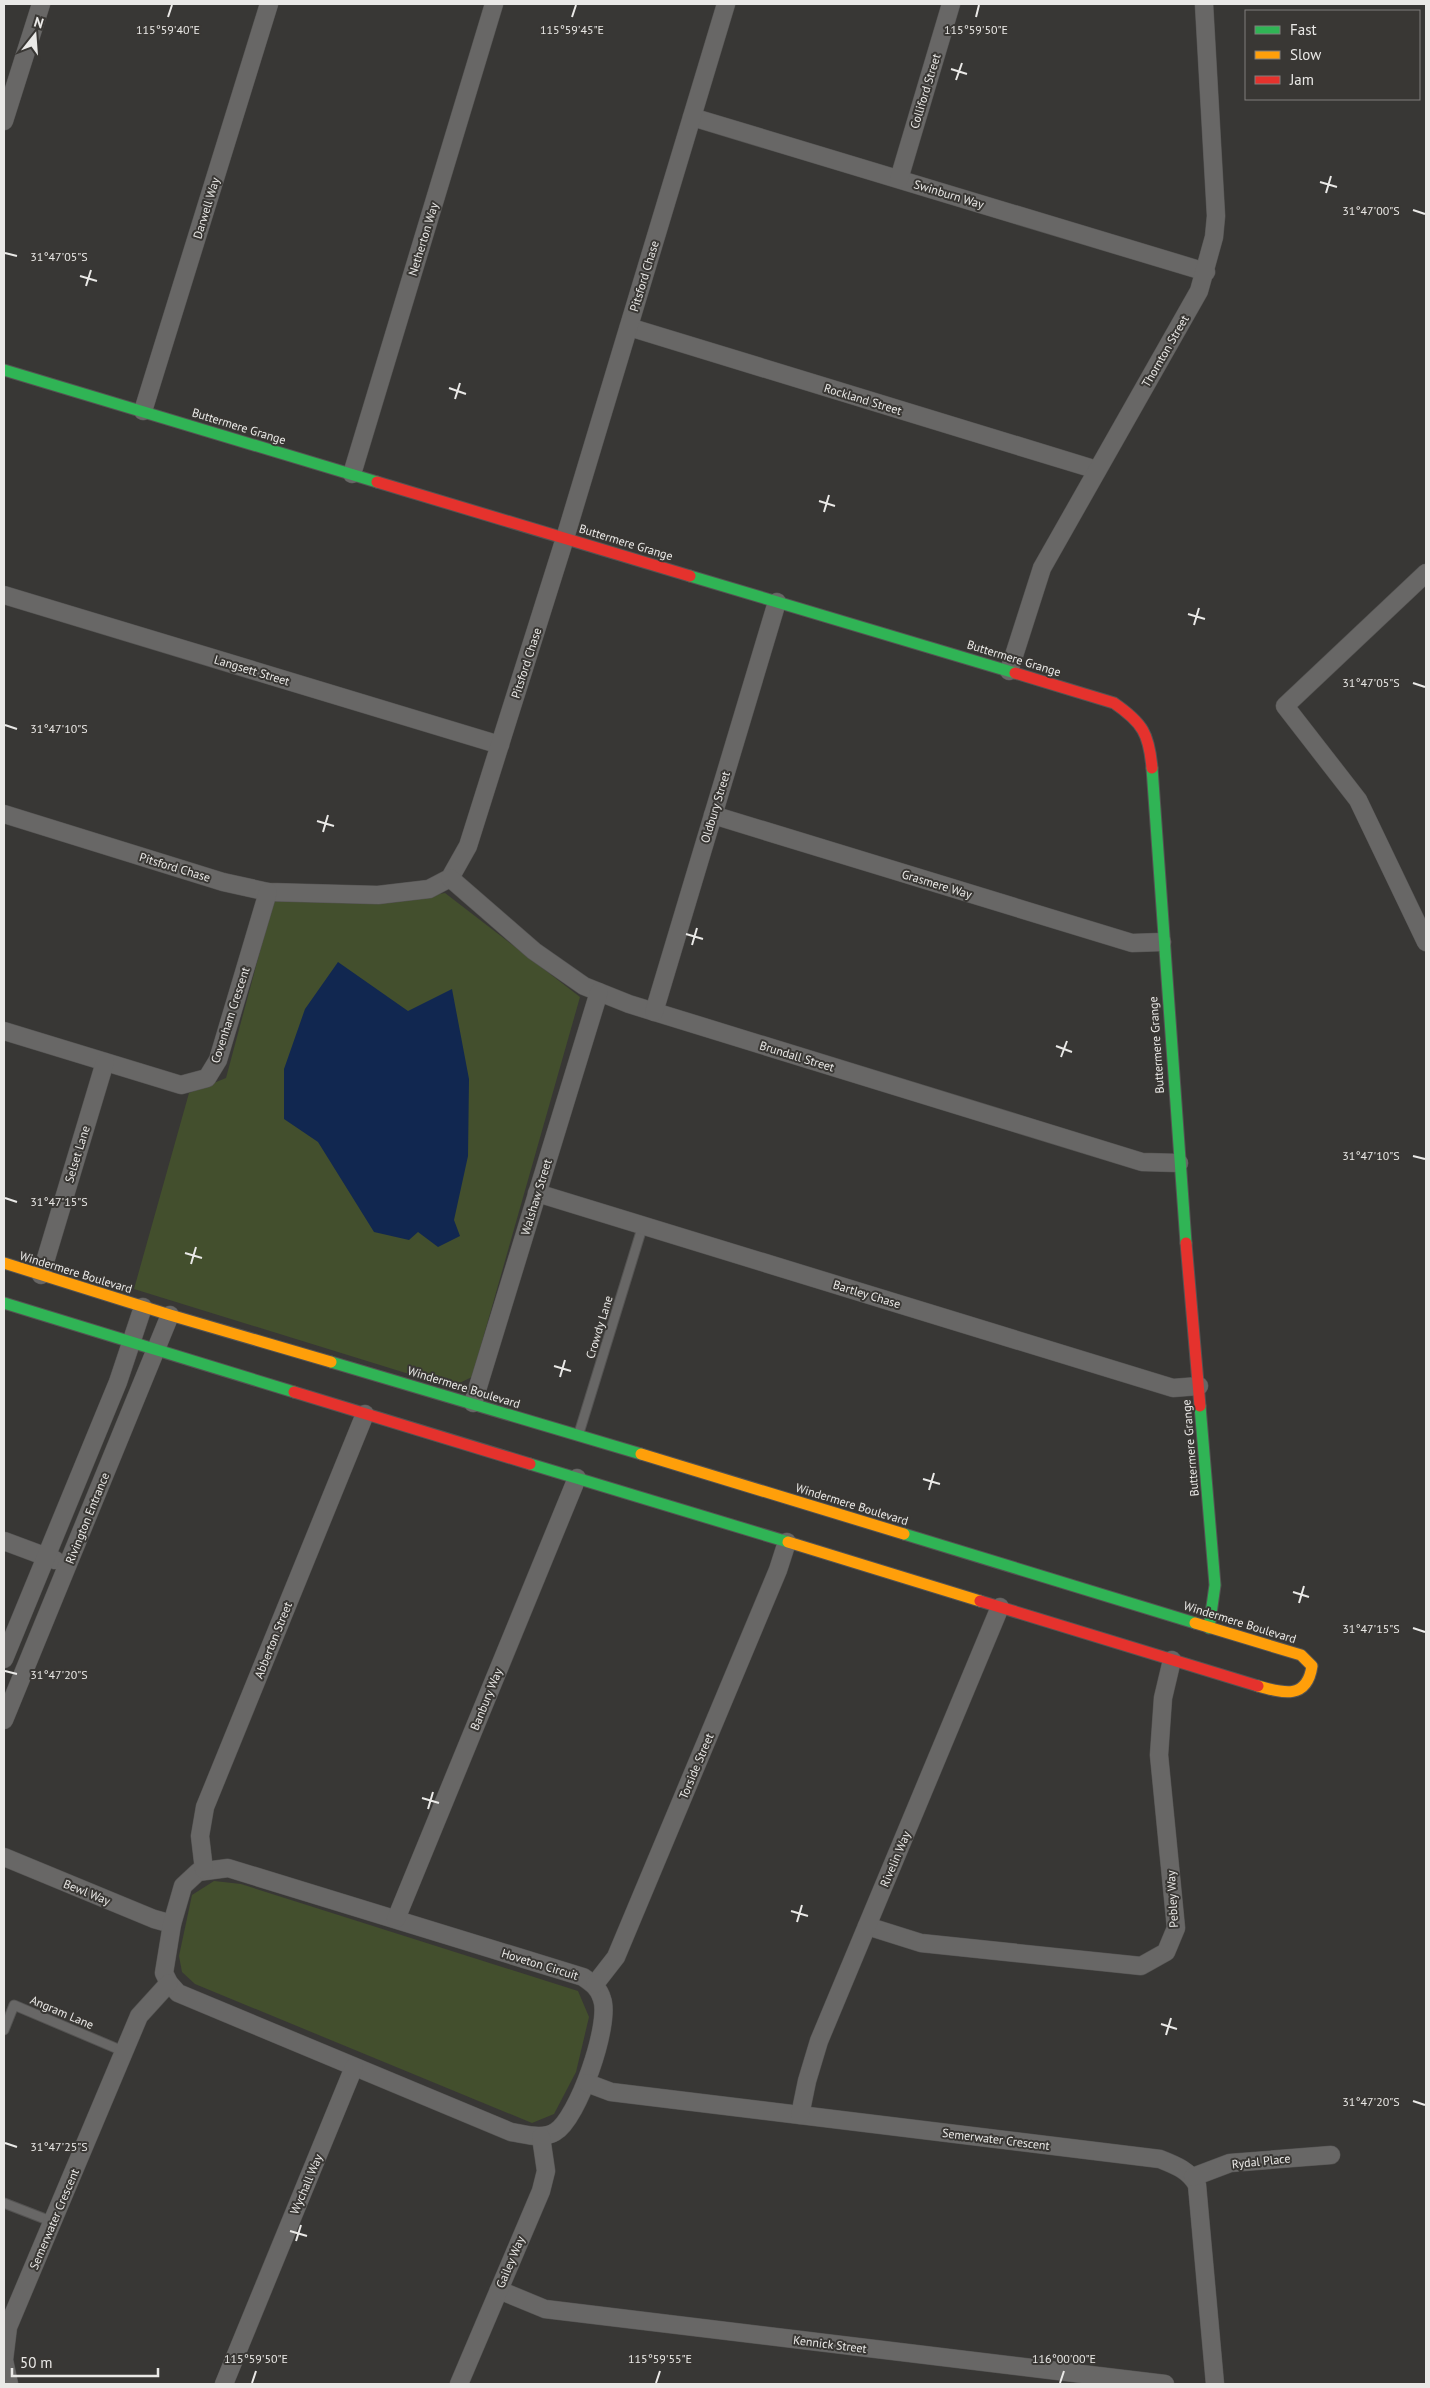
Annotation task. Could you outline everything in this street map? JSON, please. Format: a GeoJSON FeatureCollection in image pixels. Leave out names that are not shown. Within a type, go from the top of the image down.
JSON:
{"type":"FeatureCollection","features":[{"type":"Feature","properties":{"kind":"street"},"geometry":{"type":"LineString","coordinates":[[4,121],[40,4]]}},
{"type":"Feature","properties":{"kind":"street","name":"Darwell Way"},"geometry":{"type":"LineString","coordinates":[[143,411],[269,4]]}},
{"type":"Feature","properties":{"kind":"street","name":"Netherton Way"},"geometry":{"type":"LineString","coordinates":[[352,474],[494,4]]}},
{"type":"Feature","properties":{"kind":"street","name":"Pitsford Chase"},"geometry":{"type":"LineString","coordinates":[[4,814],[223,882],[268,892],[378,895],[429,889],[450,878],[468,846],[500,745],[565,538],[726,4]]}},
{"type":"Feature","properties":{"kind":"street","name":"Colliford Street"},"geometry":{"type":"LineString","coordinates":[[899,179],[951,4]]}},
{"type":"Feature","properties":{"kind":"street","name":"Thornton Street"},"geometry":{"type":"LineString","coordinates":[[1009,671],[1042,568],[1200,291],[1206,272],[1216,216],[1204,4]]}},
{"type":"Feature","properties":{"kind":"street","name":"Swinburn Way"},"geometry":{"type":"LineString","coordinates":[[692,116],[1206,272]]}},
{"type":"Feature","properties":{"kind":"street","name":"Rockland Street"},"geometry":{"type":"LineString","coordinates":[[629,328],[1098,470]]}},
{"type":"Feature","properties":{"kind":"street","name":"Buttermere Grange"},"geometry":{"type":"LineString","coordinates":[[4,370],[1114,702],[1140,723],[1150,742],[1162,942],[1179,1163],[1215,1585],[1210,1628]]}},
{"type":"Feature","properties":{"kind":"street"},"geometry":{"type":"LineString","coordinates":[[1426,573],[1285,706],[1358,800],[1426,942]]}},
{"type":"Feature","properties":{"kind":"street","name":"Langsett Street"},"geometry":{"type":"LineString","coordinates":[[4,595],[500,745]]}},
{"type":"Feature","properties":{"kind":"street","name":"Oldbury Street"},"geometry":{"type":"LineString","coordinates":[[654,1012],[777,602]]}},
{"type":"Feature","properties":{"kind":"street","name":"Grasmere Way"},"geometry":{"type":"LineString","coordinates":[[713,815],[1132,943],[1162,942]]}},
{"type":"Feature","properties":{"kind":"street","name":"Brundall Street"},"geometry":{"type":"LineString","coordinates":[[450,878],[534,952],[584,986],[599,992],[654,1012],[1142,1162],[1179,1163]]}},
{"type":"Feature","properties":{"kind":"street","name":"Covenham Crescent"},"geometry":{"type":"LineString","coordinates":[[4,1031],[180,1085],[207,1078],[218,1060],[268,892]]}},
{"type":"Feature","properties":{"kind":"street","name":"Walshaw Street"},"geometry":{"type":"LineString","coordinates":[[473,1403],[599,992]]}},
{"type":"Feature","properties":{"kind":"street","name":"Selset Lane"},"geometry":{"type":"LineString","coordinates":[[41,1275],[105,1062]]}},
{"type":"Feature","properties":{"kind":"street","name":"Bartley Chase"},"geometry":{"type":"LineString","coordinates":[[537,1193],[1173,1388],[1199,1386]]}},
{"type":"Feature","properties":{"kind":"street","name":"Windermere Boulevard"},"geometry":{"type":"LineString","coordinates":[[4,1263],[170,1315],[473,1403],[1301,1655],[1312,1666],[1311,1679],[1301,1690],[1282,1693],[4,1303]]}},
{"type":"Feature","properties":{"kind":"street","name":"Rivington Entrance"},"geometry":{"type":"LineString","coordinates":[[4,1659],[118,1382],[144,1307]]}},
{"type":"Feature","properties":{"kind":"street","name":"Rivington Entrance"},"geometry":{"type":"LineString","coordinates":[[4,1720],[170,1315]]}},
{"type":"Feature","properties":{"kind":"street","name":"Abberton Street"},"geometry":{"type":"LineString","coordinates":[[204,1870],[200,1836],[205,1807],[365,1414]]}},
{"type":"Feature","properties":{"kind":"street","name":"Banbury Way"},"geometry":{"type":"LineString","coordinates":[[396,1919],[577,1478]]}},
{"type":"Feature","properties":{"kind":"street"},"geometry":{"type":"LineString","coordinates":[[4,1542],[68,1564]]}},
{"type":"Feature","properties":{"kind":"street","name":"Torside Street"},"geometry":{"type":"LineString","coordinates":[[595,1984],[616,1956],[778,1570],[787,1542]]}},
{"type":"Feature","properties":{"kind":"street","name":"Rivelin Way"},"geometry":{"type":"LineString","coordinates":[[800,2115],[807,2081],[819,2041],[1000,1607]]}},
{"type":"Feature","properties":{"kind":"street","name":"Pebley Way"},"geometry":{"type":"LineString","coordinates":[[867,1926],[921,1943],[1141,1966],[1166,1952],[1176,1928],[1159,1755],[1164,1698],[1172,1660]]}},
{"type":"Feature","properties":{"kind":"street","name":"Bewl Way"},"geometry":{"type":"LineString","coordinates":[[4,1857],[154,1920],[172,1924]]}},
{"type":"Feature","properties":{"kind":"street","name":"Hoveton Circuit"},"geometry":{"type":"LineString","coordinates":[[204,1870],[228,1868],[583,1977],[595,1984],[603,2001],[602,2024],[587,2083],[567,2123],[555,2133],[541,2137]]}},
{"type":"Feature","properties":{"kind":"street"},"geometry":{"type":"LineString","coordinates":[[204,1870],[198,1872],[183,1886],[172,1924],[164,1973],[169,1983],[178,1993],[511,2132],[541,2137]]}},
{"type":"Feature","properties":{"kind":"street","name":"Semerwater Crescent"},"geometry":{"type":"LineString","coordinates":[[9,2384],[4,2360],[8,2327],[140,2016],[169,1983]]}},
{"type":"Feature","properties":{"kind":"street","name":"Wychall Way"},"geometry":{"type":"LineString","coordinates":[[224,2384],[354,2067]]}},
{"type":"Feature","properties":{"kind":"street","name":"Semerwater Crescent"},"geometry":{"type":"LineString","coordinates":[[587,2083],[611,2092],[1160,2159],[1178,2166],[1193,2177]]}},
{"type":"Feature","properties":{"kind":"street","name":"Gailey Way"},"geometry":{"type":"LineString","coordinates":[[459,2384],[540,2190],[546,2171],[541,2137]]}},
{"type":"Feature","properties":{"kind":"street","name":"Rydal Place"},"geometry":{"type":"LineString","coordinates":[[1193,2177],[1230,2163],[1331,2155]]}},
{"type":"Feature","properties":{"kind":"street"},"geometry":{"type":"LineString","coordinates":[[1193,2177],[1197,2185],[1215,2384]]}},
{"type":"Feature","properties":{"kind":"street","name":"Kennick Street"},"geometry":{"type":"LineString","coordinates":[[499,2290],[545,2309],[1165,2384]]}},
{"type":"Feature","properties":{"kind":"lane","name":"Crowdy Lane"},"geometry":{"type":"LineString","coordinates":[[578,1435],[643,1225]]}},
{"type":"Feature","properties":{"kind":"lane","name":"Angram Lane"},"geometry":{"type":"LineString","coordinates":[[4,2030],[14,2005],[124,2052]]}},
{"type":"Feature","properties":{"kind":"lane"},"geometry":{"type":"LineString","coordinates":[[4,2203],[53,2222]]}},
{"type":"Feature","properties":{"kind":"green space"},"geometry":{"type":"Polygon","coordinates":[[[445,893],[580,997],[472,1377],[451,1387],[134,1289],[189,1093],[226,1078],[274,899],[391,903],[445,893]]]}},
{"type":"Feature","properties":{"kind":"green space"},"geometry":{"type":"Polygon","coordinates":[[[214,1881],[241,1884],[578,1991],[589,2017],[576,2072],[554,2114],[532,2123],[195,1984],[182,1972],[179,1956],[192,1895],[214,1881]]]}},
{"type":"Feature","properties":{"kind":"water"},"geometry":{"type":"Polygon","coordinates":[[[338,962],[408,1011],[452,989],[469,1079],[468,1156],[454,1220],[460,1236],[438,1247],[418,1232],[409,1240],[374,1232],[318,1142],[284,1119],[284,1069],[305,1009],[338,962]]]}},
{"type":"Feature","properties":{"kind":"traffic: fast"},"geometry":{"type":"LineString","coordinates":[[4,370],[377,482]]}},
{"type":"Feature","properties":{"kind":"traffic: fast"},"geometry":{"type":"LineString","coordinates":[[690,576],[1015,673]]}},
{"type":"Feature","properties":{"kind":"traffic: fast"},"geometry":{"type":"LineString","coordinates":[[1152,768],[1186,1243]]}},
{"type":"Feature","properties":{"kind":"traffic: fast"},"geometry":{"type":"LineString","coordinates":[[4,1303],[294,1392]]}},
{"type":"Feature","properties":{"kind":"traffic: fast"},"geometry":{"type":"LineString","coordinates":[[331,1362],[641,1454]]}},
{"type":"Feature","properties":{"kind":"traffic: fast"},"geometry":{"type":"LineString","coordinates":[[1200,1406],[1215,1585],[1209,1628]]}},
{"type":"Feature","properties":{"kind":"traffic: fast"},"geometry":{"type":"LineString","coordinates":[[530,1464],[788,1542]]}},
{"type":"Feature","properties":{"kind":"traffic: fast"},"geometry":{"type":"LineString","coordinates":[[904,1534],[1195,1623]]}},
{"type":"Feature","properties":{"kind":"traffic: slow"},"geometry":{"type":"LineString","coordinates":[[4,1263],[170,1315],[331,1362]]}},
{"type":"Feature","properties":{"kind":"traffic: slow"},"geometry":{"type":"LineString","coordinates":[[641,1454],[904,1534]]}},
{"type":"Feature","properties":{"kind":"traffic: slow"},"geometry":{"type":"LineString","coordinates":[[788,1542],[980,1601]]}},
{"type":"Feature","properties":{"kind":"traffic: slow"},"geometry":{"type":"LineString","coordinates":[[1195,1623],[1301,1655],[1312,1666],[1309,1677],[1299,1689],[1285,1692],[1258,1686]]}},
{"type":"Feature","properties":{"kind":"traffic: jam"},"geometry":{"type":"LineString","coordinates":[[377,482],[690,576]]}},
{"type":"Feature","properties":{"kind":"traffic: jam"},"geometry":{"type":"LineString","coordinates":[[1015,673],[1114,703],[1132,717],[1143,730],[1149,746],[1152,768]]}},
{"type":"Feature","properties":{"kind":"traffic: jam"},"geometry":{"type":"LineString","coordinates":[[1186,1243],[1200,1406]]}},
{"type":"Feature","properties":{"kind":"traffic: jam"},"geometry":{"type":"LineString","coordinates":[[294,1392],[530,1464]]}},
{"type":"Feature","properties":{"kind":"traffic: jam"},"geometry":{"type":"LineString","coordinates":[[980,1601],[1258,1686]]}}]}
